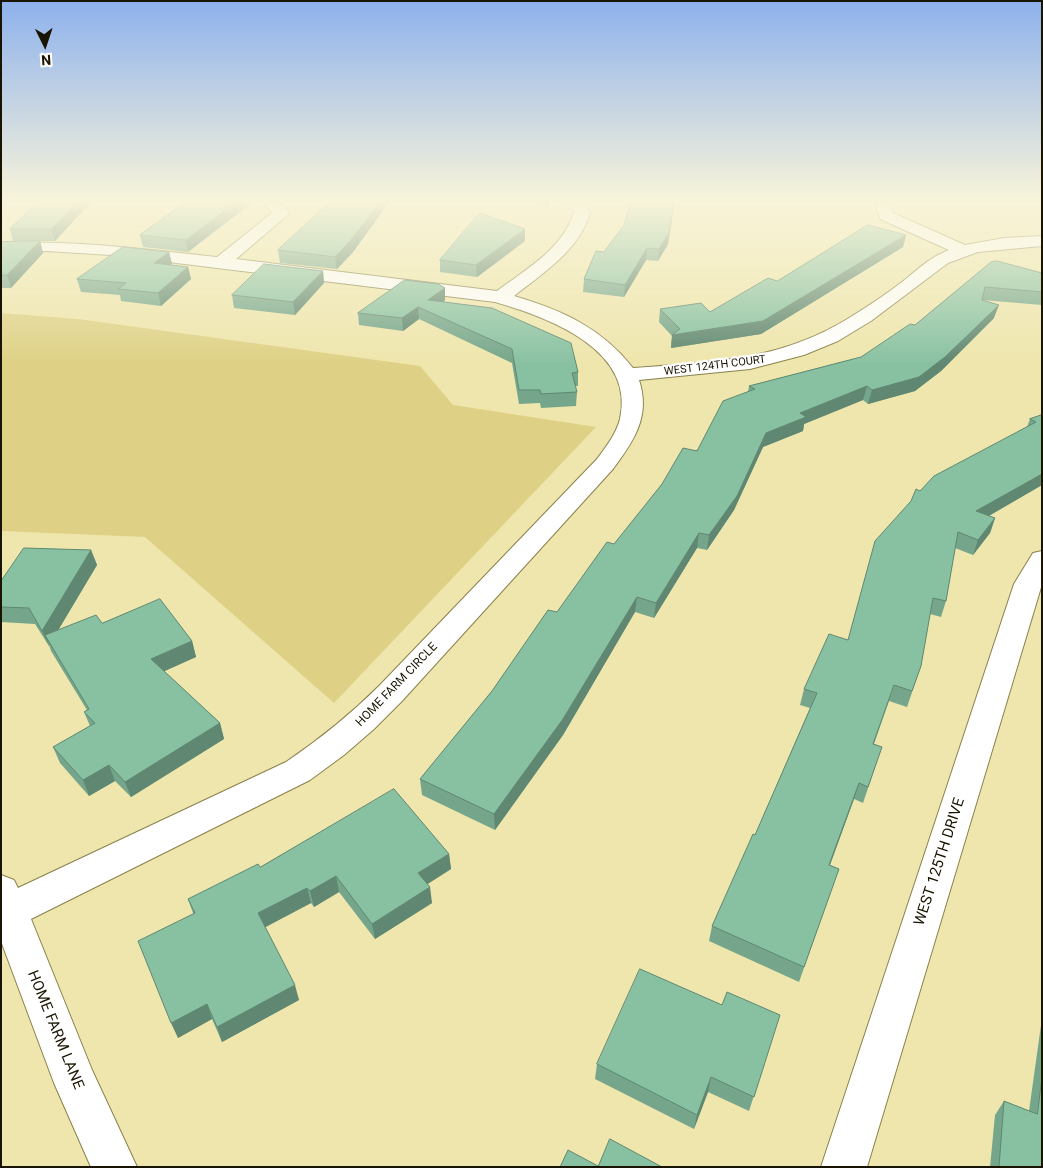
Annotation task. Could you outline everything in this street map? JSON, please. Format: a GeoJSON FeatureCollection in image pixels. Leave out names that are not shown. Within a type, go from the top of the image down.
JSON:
{"type":"FeatureCollection","features":[{"type":"Feature","properties":{"kind":"street"},"geometry":{"type":"LineString","coordinates":[[162,256],[501,297],[542,310],[581,328],[608,351],[627,375]]}},
{"type":"Feature","properties":{"kind":"street"},"geometry":{"type":"LineString","coordinates":[[222,262],[230,256]]}},
{"type":"Feature","properties":{"kind":"street"},"geometry":{"type":"LineString","coordinates":[[501,297],[551,256]]}},
{"type":"Feature","properties":{"kind":"street","name":"WEST 124TH COURT"},"geometry":{"type":"LineString","coordinates":[[627,375],[740,365],[781,357],[840,332],[942,260],[953,256]]}},
{"type":"Feature","properties":{"kind":"street","name":"HOME FARM CIRCLE"},"geometry":{"type":"LineString","coordinates":[[4,906],[298,771],[333,748],[364,722],[391,696],[419,662],[605,464],[620,443],[631,417],[633,404],[627,375]]}},
{"type":"Feature","properties":{"kind":"street","name":"WEST 125TH DRIVE"},"geometry":{"type":"LineString","coordinates":[[844,1167],[1028,584],[1042,559]]}},
{"type":"Feature","properties":{"kind":"street","name":"HOME FARM LANE"},"geometry":{"type":"LineString","coordinates":[[4,906],[76,1083],[114,1167]]}},
{"type":"Feature","properties":{"kind":"shaded area"},"geometry":{"type":"Polygon","coordinates":[[[1,313],[78,319],[420,366],[453,405],[596,427],[334,703],[145,537],[1,531],[1,313]]]}},
{"type":"Feature","properties":{"kind":"building"},"geometry":{"type":"Polygon","coordinates":[[[1,256],[26,256],[7,275],[1,275],[1,256]]]}},
{"type":"Feature","properties":{"kind":"building"},"geometry":{"type":"Polygon","coordinates":[[[111,256],[164,256],[154,263],[188,267],[158,293],[118,289],[126,283],[77,279],[111,256]]]}},
{"type":"Feature","properties":{"kind":"building"},"geometry":{"type":"Polygon","coordinates":[[[444,256],[489,256],[476,265],[440,260],[444,256]]]}},
{"type":"Feature","properties":{"kind":"building"},"geometry":{"type":"Polygon","coordinates":[[[594,256],[643,256],[625,285],[584,279],[594,256]]]}},
{"type":"Feature","properties":{"kind":"building"},"geometry":{"type":"Polygon","coordinates":[[[818,256],[872,256],[763,321],[672,335],[680,329],[660,309],[701,303],[710,312],[768,278],[777,281],[818,256]]]}},
{"type":"Feature","properties":{"kind":"building"},"geometry":{"type":"Polygon","coordinates":[[[997,261],[1042,273],[1042,292],[985,287],[982,300],[999,305],[945,357],[919,377],[872,390],[867,386],[800,413],[806,417],[766,433],[737,496],[709,535],[699,533],[656,603],[637,597],[563,719],[494,814],[420,779],[492,691],[548,610],[557,612],[607,542],[614,544],[662,484],[683,448],[697,451],[723,401],[755,389],[749,386],[861,357],[910,324],[915,325],[991,262],[997,261]]]}},
{"type":"Feature","properties":{"kind":"building"},"geometry":{"type":"Polygon","coordinates":[[[264,264],[323,271],[293,302],[232,295],[264,264]]]}},
{"type":"Feature","properties":{"kind":"building"},"geometry":{"type":"Polygon","coordinates":[[[405,280],[438,284],[445,288],[428,300],[492,308],[571,343],[578,372],[572,373],[577,392],[541,394],[540,390],[519,390],[512,349],[418,307],[402,318],[358,313],[405,280]]]}},
{"type":"Feature","properties":{"kind":"building"},"geometry":{"type":"Polygon","coordinates":[[[1042,415],[1042,474],[976,511],[995,518],[978,540],[958,532],[946,601],[933,598],[921,666],[912,691],[894,685],[873,744],[882,747],[868,787],[859,783],[829,865],[839,869],[804,967],[712,926],[753,834],[755,835],[817,693],[804,689],[829,634],[848,640],[875,541],[911,501],[916,489],[920,491],[934,476],[1036,422],[1030,419],[1042,415]]]}},
{"type":"Feature","properties":{"kind":"building"},"geometry":{"type":"Polygon","coordinates":[[[24,548],[91,550],[42,631],[29,608],[1,607],[1,579],[24,548]]]}},
{"type":"Feature","properties":{"kind":"building"},"geometry":{"type":"Polygon","coordinates":[[[160,599],[192,641],[151,659],[220,723],[125,782],[109,765],[83,780],[53,747],[95,723],[84,712],[89,709],[45,635],[96,615],[102,623],[160,599]]]}},
{"type":"Feature","properties":{"kind":"building"},"geometry":{"type":"Polygon","coordinates":[[[394,789],[449,854],[418,873],[430,887],[372,924],[336,876],[310,891],[307,888],[258,913],[295,985],[217,1027],[207,1004],[171,1023],[138,941],[195,913],[188,899],[258,864],[260,867],[394,789]]]}},
{"type":"Feature","properties":{"kind":"building"},"geometry":{"type":"Polygon","coordinates":[[[640,969],[722,1005],[727,992],[780,1015],[754,1097],[711,1077],[697,1115],[597,1064],[640,969]]]}},
{"type":"Feature","properties":{"kind":"building"},"geometry":{"type":"Polygon","coordinates":[[[1042,1078],[1042,1167],[999,1167],[1004,1101],[1037,1114],[1042,1078]]]}},
{"type":"Feature","properties":{"kind":"building"},"geometry":{"type":"Polygon","coordinates":[[[610,1139],[662,1167],[560,1167],[568,1150],[598,1166],[610,1139]]]}}]}
